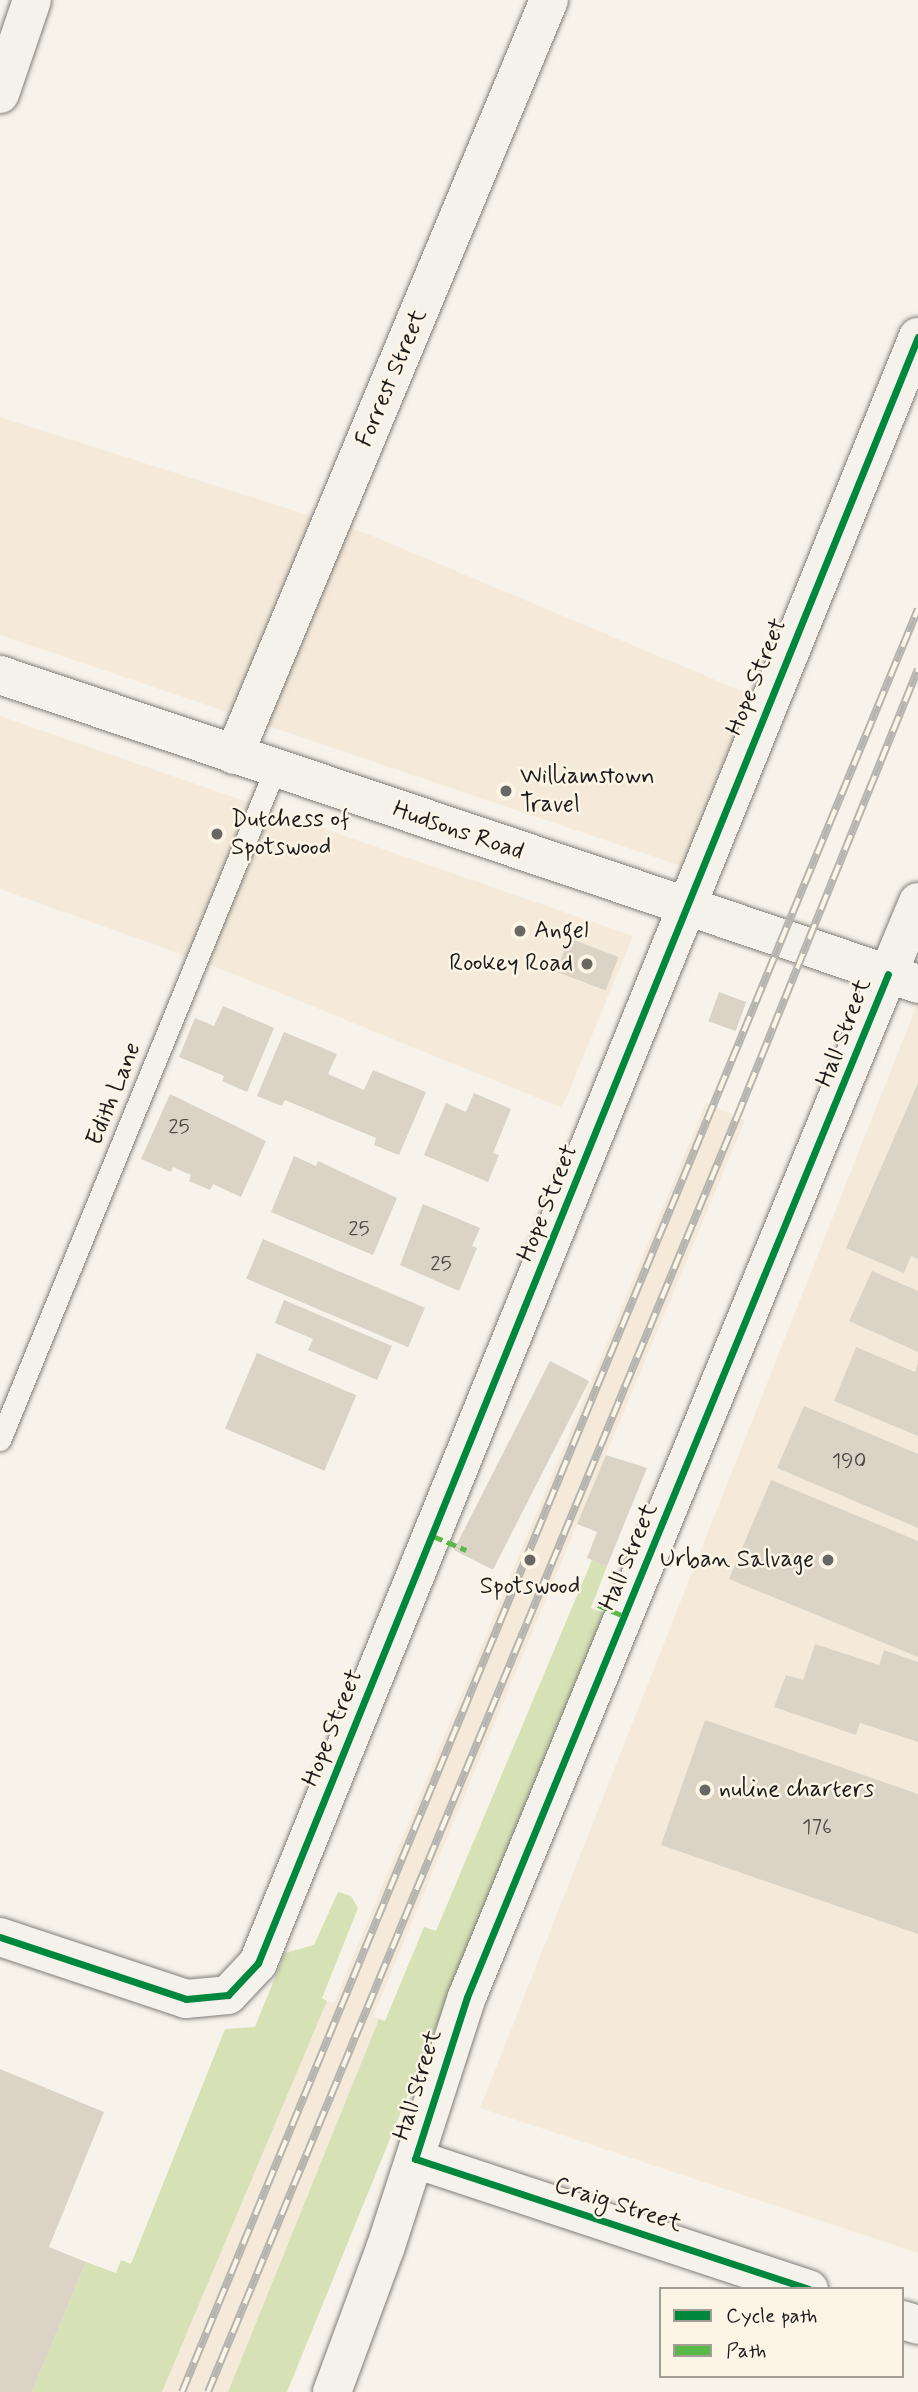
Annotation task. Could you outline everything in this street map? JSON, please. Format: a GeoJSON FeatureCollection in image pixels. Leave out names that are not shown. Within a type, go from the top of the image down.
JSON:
{"type":"FeatureCollection","features":[{"type":"Feature","properties":{"kind":"street"},"geometry":{"type":"LineString","coordinates":[[0,94],[32,0]]}},
{"type":"Feature","properties":{"kind":"street","name":"Forrest Street"},"geometry":{"type":"LineString","coordinates":[[234,755],[549,0]]}},
{"type":"Feature","properties":{"kind":"street","name":"Hope Street"},"geometry":{"type":"LineString","coordinates":[[0,1937],[186,1999],[228,1995],[258,1963],[689,910],[699,870],[918,337]]}},
{"type":"Feature","properties":{"kind":"street","name":"Hudsons Road"},"geometry":{"type":"LineString","coordinates":[[0,675],[689,910],[903,979]]}},
{"type":"Feature","properties":{"kind":"street","name":"Hall Street"},"geometry":{"type":"LineString","coordinates":[[332,2392],[415,2159],[467,1997],[903,979],[918,902]]}},
{"type":"Feature","properties":{"kind":"street","name":"Craig Street"},"geometry":{"type":"LineString","coordinates":[[415,2159],[803,2287]]}},
{"type":"Feature","properties":{"kind":"lane","name":"Edith Lane"},"geometry":{"type":"LineString","coordinates":[[0,1440],[275,769]]}},
{"type":"Feature","properties":{"kind":"shaded area"},"geometry":{"type":"Polygon","coordinates":[[[0,417],[368,534],[756,697],[687,868],[0,635],[0,417]]]}},
{"type":"Feature","properties":{"kind":"shaded area"},"geometry":{"type":"Polygon","coordinates":[[[0,716],[633,936],[562,1108],[211,965],[0,889],[0,716]]]}},
{"type":"Feature","properties":{"kind":"shaded area"},"geometry":{"type":"Polygon","coordinates":[[[918,1002],[918,2253],[480,2108],[918,1002]]]}},
{"type":"Feature","properties":{"kind":"shaded area"},"geometry":{"type":"Polygon","coordinates":[[[706,1103],[745,1120],[373,2016],[379,2019],[228,2392],[162,2392],[327,2001],[334,2003],[706,1103]]]}},
{"type":"Feature","properties":{"kind":"green space"},"geometry":{"type":"Polygon","coordinates":[[[592,1560],[607,1566],[591,1608],[604,1613],[287,2392],[228,2392],[379,2019],[385,2021],[424,1927],[436,1931],[592,1560]]]}},
{"type":"Feature","properties":{"kind":"green space"},"geometry":{"type":"Polygon","coordinates":[[[338,1892],[351,1896],[358,1908],[322,1998],[327,2001],[162,2392],[32,2392],[86,2262],[116,2273],[121,2260],[131,2264],[225,2029],[255,2027],[285,1953],[314,1945],[338,1892]]]}},
{"type":"Feature","properties":{"kind":"building","name":"Rookey Road"},"geometry":{"type":"Polygon","coordinates":[[[569,938],[618,957],[606,991],[556,972],[569,938]]]}},
{"type":"Feature","properties":{"kind":"building"},"geometry":{"type":"Polygon","coordinates":[[[719,992],[746,1002],[736,1031],[708,1021],[719,992]]]}},
{"type":"Feature","properties":{"kind":"building"},"geometry":{"type":"Polygon","coordinates":[[[223,1006],[274,1028],[247,1092],[222,1081],[224,1076],[179,1057],[195,1018],[214,1026],[223,1006]]]}},
{"type":"Feature","properties":{"kind":"building"},"geometry":{"type":"Polygon","coordinates":[[[284,1032],[337,1054],[328,1074],[364,1090],[373,1070],[426,1092],[399,1155],[374,1145],[376,1138],[285,1100],[282,1106],[257,1096],[284,1032]]]}},
{"type":"Feature","properties":{"kind":"building"},"geometry":{"type":"Polygon","coordinates":[[[918,1083],[918,1259],[911,1256],[904,1273],[846,1248],[918,1083]]]}},
{"type":"Feature","properties":{"kind":"building"},"geometry":{"type":"Polygon","coordinates":[[[474,1093],[511,1109],[493,1153],[499,1155],[488,1182],[424,1155],[446,1103],[466,1112],[474,1093]]]}},
{"type":"Feature","properties":{"kind":"building"},"geometry":{"type":"Polygon","coordinates":[[[170,1094],[266,1141],[241,1197],[213,1184],[210,1190],[189,1181],[191,1175],[173,1167],[171,1172],[141,1159],[170,1094]]]}},
{"type":"Feature","properties":{"kind":"building"},"geometry":{"type":"Polygon","coordinates":[[[294,1156],[316,1166],[318,1161],[397,1198],[373,1255],[271,1212],[294,1156]]]}},
{"type":"Feature","properties":{"kind":"building"},"geometry":{"type":"Polygon","coordinates":[[[423,1204],[480,1228],[472,1246],[477,1248],[459,1291],[400,1265],[423,1204]]]}},
{"type":"Feature","properties":{"kind":"building"},"geometry":{"type":"Polygon","coordinates":[[[263,1239],[425,1308],[408,1347],[246,1279],[263,1239]]]}},
{"type":"Feature","properties":{"kind":"building"},"geometry":{"type":"Polygon","coordinates":[[[872,1271],[918,1291],[918,1352],[849,1321],[872,1271]]]}},
{"type":"Feature","properties":{"kind":"building"},"geometry":{"type":"Polygon","coordinates":[[[284,1300],[392,1346],[377,1380],[308,1350],[313,1339],[275,1323],[284,1300]]]}},
{"type":"Feature","properties":{"kind":"building"},"geometry":{"type":"Polygon","coordinates":[[[856,1347],[915,1372],[918,1363],[918,1436],[834,1401],[856,1347]]]}},
{"type":"Feature","properties":{"kind":"building"},"geometry":{"type":"Polygon","coordinates":[[[257,1353],[356,1395],[324,1471],[225,1428],[257,1353]]]}},
{"type":"Feature","properties":{"kind":"building"},"geometry":{"type":"Polygon","coordinates":[[[550,1361],[589,1381],[493,1570],[454,1550],[550,1361]]]}},
{"type":"Feature","properties":{"kind":"building"},"geometry":{"type":"Polygon","coordinates":[[[804,1406],[918,1454],[918,1528],[777,1468],[804,1406]]]}},
{"type":"Feature","properties":{"kind":"building"},"geometry":{"type":"Polygon","coordinates":[[[606,1455],[647,1468],[607,1566],[587,1558],[597,1532],[577,1524],[606,1455]]]}},
{"type":"Feature","properties":{"kind":"building","name":"Urban Salvage"},"geometry":{"type":"Polygon","coordinates":[[[771,1480],[918,1541],[918,1657],[729,1579],[771,1480]]]}},
{"type":"Feature","properties":{"kind":"building"},"geometry":{"type":"Polygon","coordinates":[[[815,1644],[879,1665],[884,1650],[918,1662],[918,1742],[860,1723],[856,1735],[774,1707],[786,1675],[803,1680],[815,1644]]]}},
{"type":"Feature","properties":{"kind":"building"},"geometry":{"type":"Polygon","coordinates":[[[705,1720],[918,1794],[918,1934],[661,1845],[705,1720]]]}},
{"type":"Feature","properties":{"kind":"building"},"geometry":{"type":"Polygon","coordinates":[[[0,2069],[104,2112],[49,2247],[86,2262],[32,2392],[0,2392],[0,2069]]]}},
{"type":"Feature","properties":{"kind":"railway"},"geometry":{"type":"LineString","coordinates":[[182,2392],[918,609]]}},
{"type":"Feature","properties":{"kind":"railway"},"geometry":{"type":"LineString","coordinates":[[208,2392],[737,1117],[918,669]]}},
{"type":"Feature","properties":{"kind":"marked path"},"geometry":{"type":"LineString","coordinates":[[433,1536],[466,1550]]}},
{"type":"Feature","properties":{"kind":"marked path"},"geometry":{"type":"LineString","coordinates":[[598,1605],[626,1617]]}},
{"type":"Feature","properties":{"kind":"cycle path"},"geometry":{"type":"LineString","coordinates":[[0,1937],[186,1999],[228,1995],[258,1963],[918,337]]}},
{"type":"Feature","properties":{"kind":"cycle path"},"geometry":{"type":"LineString","coordinates":[[803,2287],[415,2159],[467,1997],[888,974]]}},
{"type":"Feature","properties":{"kind":"place","name":"Williamstown Travel"},"geometry":{"type":"Point","coordinates":[506,791]}},
{"type":"Feature","properties":{"kind":"place","name":"Dutchess of Spotswood"},"geometry":{"type":"Point","coordinates":[217,834]}},
{"type":"Feature","properties":{"kind":"place","name":"Angel"},"geometry":{"type":"Point","coordinates":[520,931]}},
{"type":"Feature","properties":{"kind":"place","name":"Rookey Road"},"geometry":{"type":"Point","coordinates":[587,964]}},
{"type":"Feature","properties":{"kind":"place","name":"Spotswood"},"geometry":{"type":"Point","coordinates":[530,1560]}},
{"type":"Feature","properties":{"kind":"place","name":"Urban Salvage"},"geometry":{"type":"Point","coordinates":[828,1560]}},
{"type":"Feature","properties":{"kind":"place","name":"nuline charters"},"geometry":{"type":"Point","coordinates":[705,1790]}}]}
